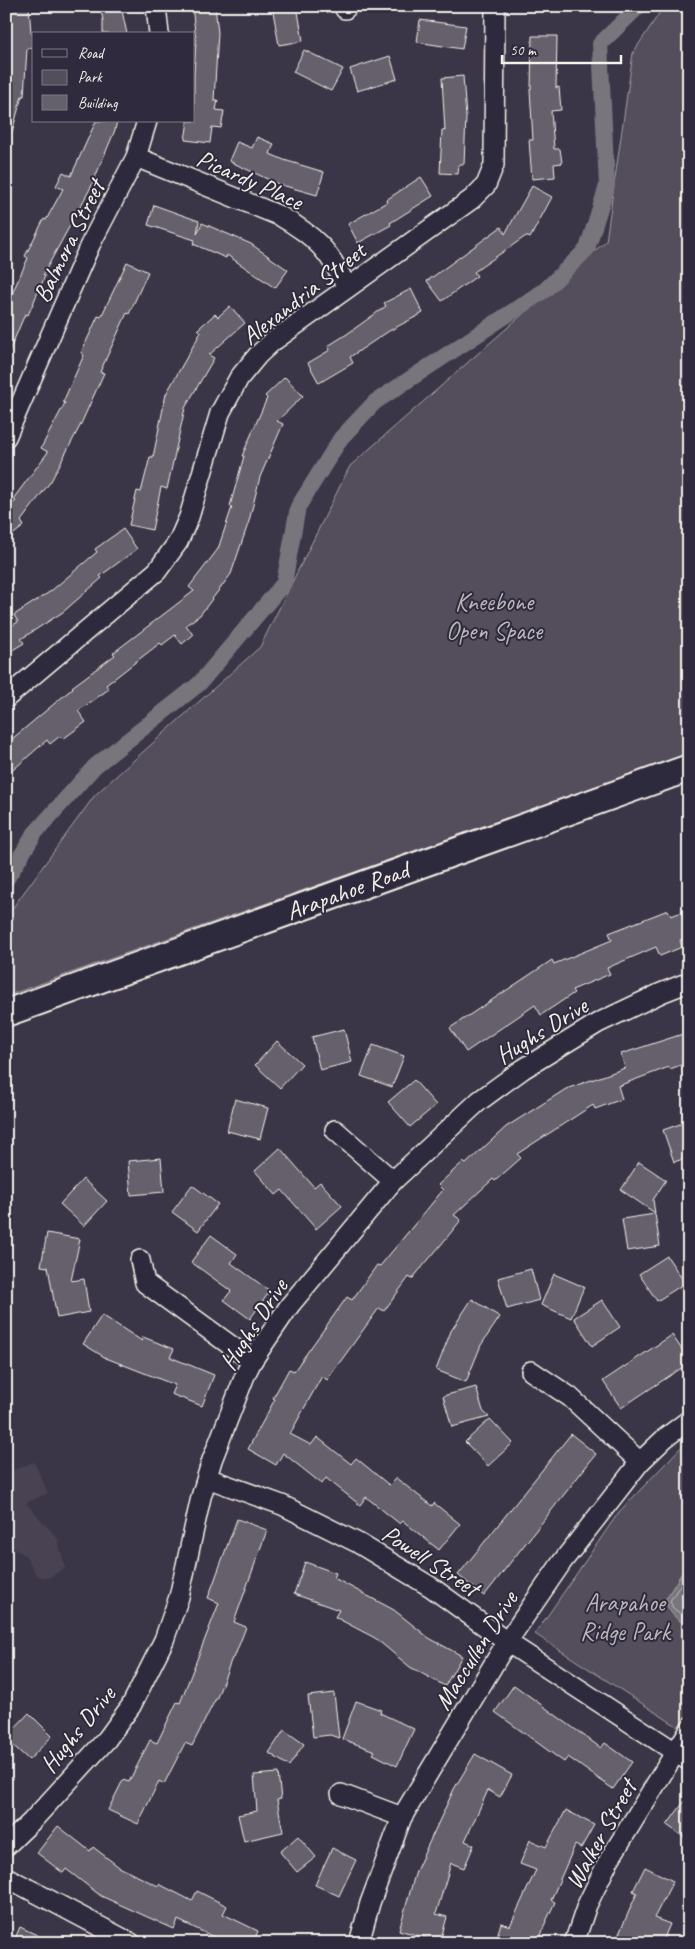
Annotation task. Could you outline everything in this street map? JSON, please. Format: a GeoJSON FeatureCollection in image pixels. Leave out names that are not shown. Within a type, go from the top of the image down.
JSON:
{"type":"FeatureCollection","features":[{"type":"Feature","properties":{"kind":"main road","name":"Arapahoe Road"},"geometry":{"type":"LineString","coordinates":[[6,1013],[689,768]]}},
{"type":"Feature","properties":{"kind":"street"},"geometry":{"type":"LineString","coordinates":[[156,6],[159,32]]}},
{"type":"Feature","properties":{"kind":"street","name":"Alexandria Street"},"geometry":{"type":"LineString","coordinates":[[6,698],[157,571],[178,542],[189,517],[220,413],[239,378],[258,355],[272,342],[472,200],[486,185],[494,165],[495,6]]}},
{"type":"Feature","properties":{"kind":"street","name":"Balmora Street"},"geometry":{"type":"LineString","coordinates":[[6,437],[90,245],[136,157],[147,122]]}},
{"type":"Feature","properties":{"kind":"street","name":"Picardy Place"},"geometry":{"type":"LineString","coordinates":[[136,157],[280,216],[302,228],[321,245],[331,258],[347,288]]}},
{"type":"Feature","properties":{"kind":"street","name":"Hughs Drive"},"geometry":{"type":"LineString","coordinates":[[6,1846],[32,1822],[107,1739],[131,1706],[164,1640],[179,1598],[212,1460],[252,1361],[290,1305],[393,1182],[479,1101],[523,1069],[598,1023],[689,982]]}},
{"type":"Feature","properties":{"kind":"street"},"geometry":{"type":"LineString","coordinates":[[335,1130],[393,1182]]}},
{"type":"Feature","properties":{"kind":"street"},"geometry":{"type":"LineString","coordinates":[[140,1260],[145,1283],[252,1361]]}},
{"type":"Feature","properties":{"kind":"street"},"geometry":{"type":"LineString","coordinates":[[531,1371],[570,1397],[640,1462]]}},
{"type":"Feature","properties":{"kind":"street","name":"Maccullen Drive"},"geometry":{"type":"LineString","coordinates":[[359,1943],[370,1902],[402,1817],[506,1642],[562,1562],[640,1462],[664,1438],[689,1420]]}},
{"type":"Feature","properties":{"kind":"street","name":"Powell Street"},"geometry":{"type":"LineString","coordinates":[[207,1478],[282,1505],[358,1543],[431,1587],[506,1642],[682,1755]]}},
{"type":"Feature","properties":{"kind":"street","name":"Walker Street"},"geometry":{"type":"LineString","coordinates":[[574,1943],[587,1906],[609,1860],[682,1755]]}},
{"type":"Feature","properties":{"kind":"street"},"geometry":{"type":"LineString","coordinates":[[341,1794],[402,1817]]}},
{"type":"Feature","properties":{"kind":"street"},"geometry":{"type":"LineString","coordinates":[[6,1877],[131,1943]]}},
{"type":"Feature","properties":{"kind":"lane"},"geometry":{"type":"LineString","coordinates":[[682,1755],[689,1721]]}},
{"type":"Feature","properties":{"kind":"shaded area"},"geometry":{"type":"Polygon","coordinates":[[[34,1462],[48,1493],[26,1503],[58,1539],[65,1568],[48,1578],[37,1576],[26,1556],[6,1543],[6,1473],[34,1462]]]}},
{"type":"Feature","properties":{"kind":"green space","name":"Kneebone Open Space"},"geometry":{"type":"Polygon","coordinates":[[[664,6],[689,6],[689,753],[6,996],[6,917],[95,795],[260,647],[350,466],[606,241],[633,53],[664,6]]]}},
{"type":"Feature","properties":{"kind":"green space","name":"Arapahoe Ridge Park"},"geometry":{"type":"Polygon","coordinates":[[[689,1439],[689,1734],[535,1634],[619,1512],[689,1439]]]}},
{"type":"Feature","properties":{"kind":"water"},"geometry":{"type":"Polygon","coordinates":[[[683,1571],[689,1574],[689,1625],[680,1621],[674,1615],[665,1600],[683,1571]]]}},
{"type":"Feature","properties":{"kind":"building"},"geometry":{"type":"Polygon","coordinates":[[[100,6],[121,6],[127,32],[103,32],[100,6]]]}},
{"type":"Feature","properties":{"kind":"building"},"geometry":{"type":"Polygon","coordinates":[[[192,6],[215,6],[218,33],[214,100],[218,100],[216,110],[224,111],[221,128],[212,127],[210,143],[185,140],[188,122],[195,122],[196,40],[192,6]]]}},
{"type":"Feature","properties":{"kind":"building"},"geometry":{"type":"Polygon","coordinates":[[[272,6],[297,6],[303,41],[279,45],[272,6]]]}},
{"type":"Feature","properties":{"kind":"building"},"geometry":{"type":"Polygon","coordinates":[[[29,7],[32,33],[32,47],[27,48],[24,96],[22,96],[10,139],[6,138],[6,58],[11,59],[8,9],[29,7]]]}},
{"type":"Feature","properties":{"kind":"building"},"geometry":{"type":"Polygon","coordinates":[[[420,20],[466,26],[462,49],[417,42],[420,20]]]}},
{"type":"Feature","properties":{"kind":"building"},"geometry":{"type":"Polygon","coordinates":[[[532,36],[557,36],[556,88],[559,87],[561,110],[551,111],[554,149],[560,149],[562,163],[554,164],[555,177],[532,179],[529,140],[533,140],[530,89],[532,36]]]}},
{"type":"Feature","properties":{"kind":"building"},"geometry":{"type":"Polygon","coordinates":[[[304,50],[343,69],[331,91],[293,72],[304,50]]]}},
{"type":"Feature","properties":{"kind":"building"},"geometry":{"type":"Polygon","coordinates":[[[390,56],[397,79],[357,91],[350,69],[390,56]]]}},
{"type":"Feature","properties":{"kind":"building"},"geometry":{"type":"Polygon","coordinates":[[[463,76],[466,117],[464,164],[459,164],[458,174],[440,173],[442,130],[445,131],[442,78],[463,76]]]}},
{"type":"Feature","properties":{"kind":"building"},"geometry":{"type":"Polygon","coordinates":[[[96,122],[117,122],[91,187],[43,275],[45,276],[28,315],[25,314],[6,359],[6,307],[28,258],[25,256],[44,219],[46,220],[63,189],[56,186],[63,172],[71,176],[96,122]]]}},
{"type":"Feature","properties":{"kind":"building"},"geometry":{"type":"Polygon","coordinates":[[[257,137],[274,144],[270,154],[324,172],[317,195],[278,184],[229,161],[237,142],[252,148],[257,137]]]}},
{"type":"Feature","properties":{"kind":"building"},"geometry":{"type":"Polygon","coordinates":[[[421,177],[433,196],[390,223],[391,225],[358,243],[348,224],[387,202],[386,200],[421,177]]]}},
{"type":"Feature","properties":{"kind":"building"},"geometry":{"type":"Polygon","coordinates":[[[532,186],[552,197],[530,238],[526,236],[474,272],[477,276],[442,301],[427,281],[501,227],[505,234],[532,186]]]}},
{"type":"Feature","properties":{"kind":"building"},"geometry":{"type":"Polygon","coordinates":[[[154,205],[199,221],[197,234],[202,223],[251,244],[288,270],[275,288],[227,255],[226,258],[193,244],[195,240],[148,225],[154,205]]]}},
{"type":"Feature","properties":{"kind":"building"},"geometry":{"type":"Polygon","coordinates":[[[127,262],[148,272],[100,372],[104,373],[80,426],[51,481],[21,521],[24,526],[6,540],[6,509],[16,501],[13,499],[48,452],[41,448],[65,403],[63,402],[84,355],[81,353],[98,316],[101,317],[127,262]]]}},
{"type":"Feature","properties":{"kind":"building"},"geometry":{"type":"Polygon","coordinates":[[[411,289],[423,313],[389,331],[350,357],[353,363],[319,383],[308,363],[330,350],[328,346],[386,306],[384,303],[411,289]]]}},
{"type":"Feature","properties":{"kind":"building"},"geometry":{"type":"Polygon","coordinates":[[[230,306],[245,323],[209,355],[214,358],[185,408],[167,489],[161,487],[152,530],[129,525],[137,491],[141,492],[150,457],[153,457],[166,394],[201,332],[198,329],[215,314],[218,317],[230,306]]]}},
{"type":"Feature","properties":{"kind":"building"},"geometry":{"type":"Polygon","coordinates":[[[285,377],[303,396],[277,421],[283,424],[260,477],[249,521],[231,574],[200,615],[186,625],[193,635],[182,644],[175,635],[162,645],[160,643],[106,685],[109,689],[78,711],[86,722],[63,739],[60,736],[50,744],[47,740],[6,776],[6,744],[72,687],[115,655],[113,653],[194,591],[189,587],[218,549],[232,507],[230,506],[244,456],[242,456],[267,398],[265,396],[285,377]]]}},
{"type":"Feature","properties":{"kind":"building"},"geometry":{"type":"Polygon","coordinates":[[[123,529],[137,549],[100,576],[102,578],[63,612],[21,639],[24,643],[6,654],[6,629],[18,622],[14,615],[51,591],[97,552],[95,549],[123,529]]]}},
{"type":"Feature","properties":{"kind":"building"},"geometry":{"type":"Polygon","coordinates":[[[668,910],[671,916],[682,912],[689,928],[689,937],[680,940],[682,947],[660,956],[656,947],[607,968],[610,974],[572,990],[574,993],[541,1015],[535,1005],[466,1052],[450,1028],[552,960],[554,964],[612,940],[609,933],[668,910]]]}},
{"type":"Feature","properties":{"kind":"building"},"geometry":{"type":"Polygon","coordinates":[[[344,1029],[352,1062],[320,1070],[312,1037],[344,1029]]]}},
{"type":"Feature","properties":{"kind":"building"},"geometry":{"type":"Polygon","coordinates":[[[689,1032],[689,1062],[670,1069],[669,1067],[618,1086],[622,1099],[595,1109],[593,1105],[517,1154],[521,1158],[495,1181],[493,1179],[454,1215],[461,1220],[440,1246],[412,1279],[409,1277],[384,1311],[379,1308],[327,1380],[322,1376],[290,1434],[311,1445],[317,1437],[351,1464],[356,1458],[389,1485],[396,1478],[432,1506],[434,1503],[460,1524],[439,1550],[403,1521],[400,1524],[366,1497],[360,1505],[326,1478],[322,1484],[283,1453],[276,1465],[248,1449],[289,1369],[294,1371],[347,1297],[352,1300],[377,1265],[380,1266],[443,1190],[438,1185],[463,1162],[466,1164],[506,1127],[566,1089],[625,1068],[621,1054],[689,1032]]]}},
{"type":"Feature","properties":{"kind":"building"},"geometry":{"type":"Polygon","coordinates":[[[277,1041],[302,1064],[280,1088],[255,1065],[277,1041]]]}},
{"type":"Feature","properties":{"kind":"building"},"geometry":{"type":"Polygon","coordinates":[[[373,1045],[404,1056],[392,1087],[361,1076],[373,1045]]]}},
{"type":"Feature","properties":{"kind":"building"},"geometry":{"type":"Polygon","coordinates":[[[414,1080],[436,1105],[410,1127],[388,1102],[414,1080]]]}},
{"type":"Feature","properties":{"kind":"building"},"geometry":{"type":"Polygon","coordinates":[[[235,1099],[268,1108],[260,1139],[227,1131],[235,1099]]]}},
{"type":"Feature","properties":{"kind":"building"},"geometry":{"type":"Polygon","coordinates":[[[689,1121],[689,1157],[674,1162],[663,1130],[689,1121]]]}},
{"type":"Feature","properties":{"kind":"building"},"geometry":{"type":"Polygon","coordinates":[[[280,1148],[314,1187],[320,1182],[342,1206],[316,1229],[282,1190],[276,1195],[255,1171],[280,1148]]]}},
{"type":"Feature","properties":{"kind":"building"},"geometry":{"type":"Polygon","coordinates":[[[161,1158],[164,1192],[131,1195],[128,1161],[161,1158]]]}},
{"type":"Feature","properties":{"kind":"building"},"geometry":{"type":"Polygon","coordinates":[[[639,1162],[666,1180],[653,1200],[655,1213],[621,1190],[639,1162]]]}},
{"type":"Feature","properties":{"kind":"building"},"geometry":{"type":"Polygon","coordinates":[[[83,1179],[107,1201],[84,1226],[60,1204],[83,1179]]]}},
{"type":"Feature","properties":{"kind":"building"},"geometry":{"type":"Polygon","coordinates":[[[192,1185],[218,1204],[198,1231],[172,1212],[192,1185]]]}},
{"type":"Feature","properties":{"kind":"building"},"geometry":{"type":"Polygon","coordinates":[[[655,1214],[660,1246],[627,1251],[622,1219],[655,1214]]]}},
{"type":"Feature","properties":{"kind":"building"},"geometry":{"type":"Polygon","coordinates":[[[47,1233],[80,1239],[71,1281],[84,1279],[89,1312],[57,1318],[48,1267],[41,1266],[47,1233]]]}},
{"type":"Feature","properties":{"kind":"building"},"geometry":{"type":"Polygon","coordinates":[[[211,1235],[237,1254],[231,1263],[270,1291],[250,1319],[224,1300],[231,1291],[191,1262],[211,1235]]]}},
{"type":"Feature","properties":{"kind":"building"},"geometry":{"type":"Polygon","coordinates":[[[667,1256],[685,1283],[657,1301],[639,1274],[667,1256]]]}},
{"type":"Feature","properties":{"kind":"building"},"geometry":{"type":"Polygon","coordinates":[[[531,1269],[539,1300],[507,1309],[498,1278],[531,1269]]]}},
{"type":"Feature","properties":{"kind":"building"},"geometry":{"type":"Polygon","coordinates":[[[554,1274],[584,1287],[571,1318],[541,1305],[554,1274]]]}},
{"type":"Feature","properties":{"kind":"building"},"geometry":{"type":"Polygon","coordinates":[[[472,1299],[500,1317],[481,1345],[466,1382],[436,1370],[451,1331],[472,1299]]]}},
{"type":"Feature","properties":{"kind":"building"},"geometry":{"type":"Polygon","coordinates":[[[602,1300],[620,1327],[592,1346],[574,1318],[602,1300]]]}},
{"type":"Feature","properties":{"kind":"building"},"geometry":{"type":"Polygon","coordinates":[[[102,1315],[142,1341],[143,1337],[174,1349],[170,1357],[214,1375],[202,1406],[171,1394],[175,1385],[106,1358],[83,1344],[102,1315]]]}},
{"type":"Feature","properties":{"kind":"building"},"geometry":{"type":"Polygon","coordinates":[[[672,1335],[689,1360],[689,1363],[621,1408],[603,1381],[672,1335]]]}},
{"type":"Feature","properties":{"kind":"building"},"geometry":{"type":"Polygon","coordinates":[[[476,1387],[483,1411],[489,1417],[452,1427],[443,1396],[476,1387]]]}},
{"type":"Feature","properties":{"kind":"building"},"geometry":{"type":"Polygon","coordinates":[[[490,1419],[513,1443],[488,1466],[465,1442],[490,1419]]]}},
{"type":"Feature","properties":{"kind":"building"},"geometry":{"type":"Polygon","coordinates":[[[571,1434],[596,1454],[484,1596],[458,1575],[571,1434]]]}},
{"type":"Feature","properties":{"kind":"building"},"geometry":{"type":"Polygon","coordinates":[[[237,1519],[267,1530],[234,1622],[246,1627],[216,1700],[192,1746],[185,1743],[164,1784],[159,1781],[138,1824],[108,1810],[123,1780],[129,1782],[150,1740],[157,1743],[177,1702],[180,1703],[219,1603],[208,1598],[237,1519]]]}},
{"type":"Feature","properties":{"kind":"building"},"geometry":{"type":"Polygon","coordinates":[[[305,1562],[336,1573],[334,1578],[394,1610],[429,1638],[462,1656],[445,1686],[410,1667],[375,1638],[335,1617],[339,1610],[294,1594],[305,1562]]]}},
{"type":"Feature","properties":{"kind":"building"},"geometry":{"type":"Polygon","coordinates":[[[514,1685],[601,1748],[605,1743],[632,1762],[613,1789],[568,1757],[564,1762],[495,1712],[514,1685]]]}},
{"type":"Feature","properties":{"kind":"building"},"geometry":{"type":"Polygon","coordinates":[[[334,1693],[339,1738],[330,1735],[313,1737],[308,1696],[334,1693]]]}},
{"type":"Feature","properties":{"kind":"building"},"geometry":{"type":"Polygon","coordinates":[[[356,1701],[381,1710],[380,1713],[414,1729],[397,1766],[373,1754],[375,1751],[342,1739],[356,1701]]]}},
{"type":"Feature","properties":{"kind":"building"},"geometry":{"type":"Polygon","coordinates":[[[29,1713],[52,1736],[29,1760],[6,1737],[29,1713]]]}},
{"type":"Feature","properties":{"kind":"building"},"geometry":{"type":"Polygon","coordinates":[[[284,1730],[304,1744],[289,1766],[269,1753],[284,1730]]]}},
{"type":"Feature","properties":{"kind":"building"},"geometry":{"type":"Polygon","coordinates":[[[475,1754],[512,1775],[500,1797],[488,1790],[465,1841],[474,1845],[464,1868],[451,1863],[436,1914],[447,1917],[440,1942],[399,1930],[416,1871],[454,1789],[475,1754]]]}},
{"type":"Feature","properties":{"kind":"building"},"geometry":{"type":"Polygon","coordinates":[[[278,1773],[281,1799],[277,1800],[283,1832],[244,1841],[238,1815],[257,1811],[254,1775],[278,1773]]]}},
{"type":"Feature","properties":{"kind":"building"},"geometry":{"type":"Polygon","coordinates":[[[689,1795],[689,1841],[667,1825],[689,1795]]]}},
{"type":"Feature","properties":{"kind":"building"},"geometry":{"type":"Polygon","coordinates":[[[566,1810],[594,1825],[581,1848],[575,1845],[551,1900],[555,1902],[544,1926],[539,1943],[495,1943],[501,1923],[510,1926],[536,1870],[520,1864],[530,1840],[546,1847],[566,1810]]]}},
{"type":"Feature","properties":{"kind":"building"},"geometry":{"type":"Polygon","coordinates":[[[58,1826],[90,1851],[93,1847],[119,1867],[158,1886],[159,1884],[192,1901],[197,1891],[227,1906],[223,1914],[258,1931],[253,1943],[216,1943],[218,1939],[178,1920],[174,1929],[101,1896],[66,1869],[63,1873],[37,1853],[58,1826]]]}},
{"type":"Feature","properties":{"kind":"building"},"geometry":{"type":"Polygon","coordinates":[[[298,1836],[316,1857],[297,1872],[280,1852],[298,1836]]]}},
{"type":"Feature","properties":{"kind":"building"},"geometry":{"type":"Polygon","coordinates":[[[332,1848],[356,1860],[339,1896],[315,1885],[332,1848]]]}},
{"type":"Feature","properties":{"kind":"building"},"geometry":{"type":"Polygon","coordinates":[[[645,1867],[673,1881],[654,1918],[670,1924],[662,1943],[615,1943],[637,1893],[633,1891],[645,1867]]]}},
{"type":"Feature","properties":{"kind":"building"},"geometry":{"type":"Polygon","coordinates":[[[20,1927],[54,1943],[13,1943],[20,1927]]]}},
{"type":"Feature","properties":{"kind":"waterway"},"geometry":{"type":"LineString","coordinates":[[6,880],[35,833],[95,766],[199,684],[284,583],[298,507],[341,438],[375,402],[545,290],[587,249],[607,186],[600,44],[639,6]]}}]}
